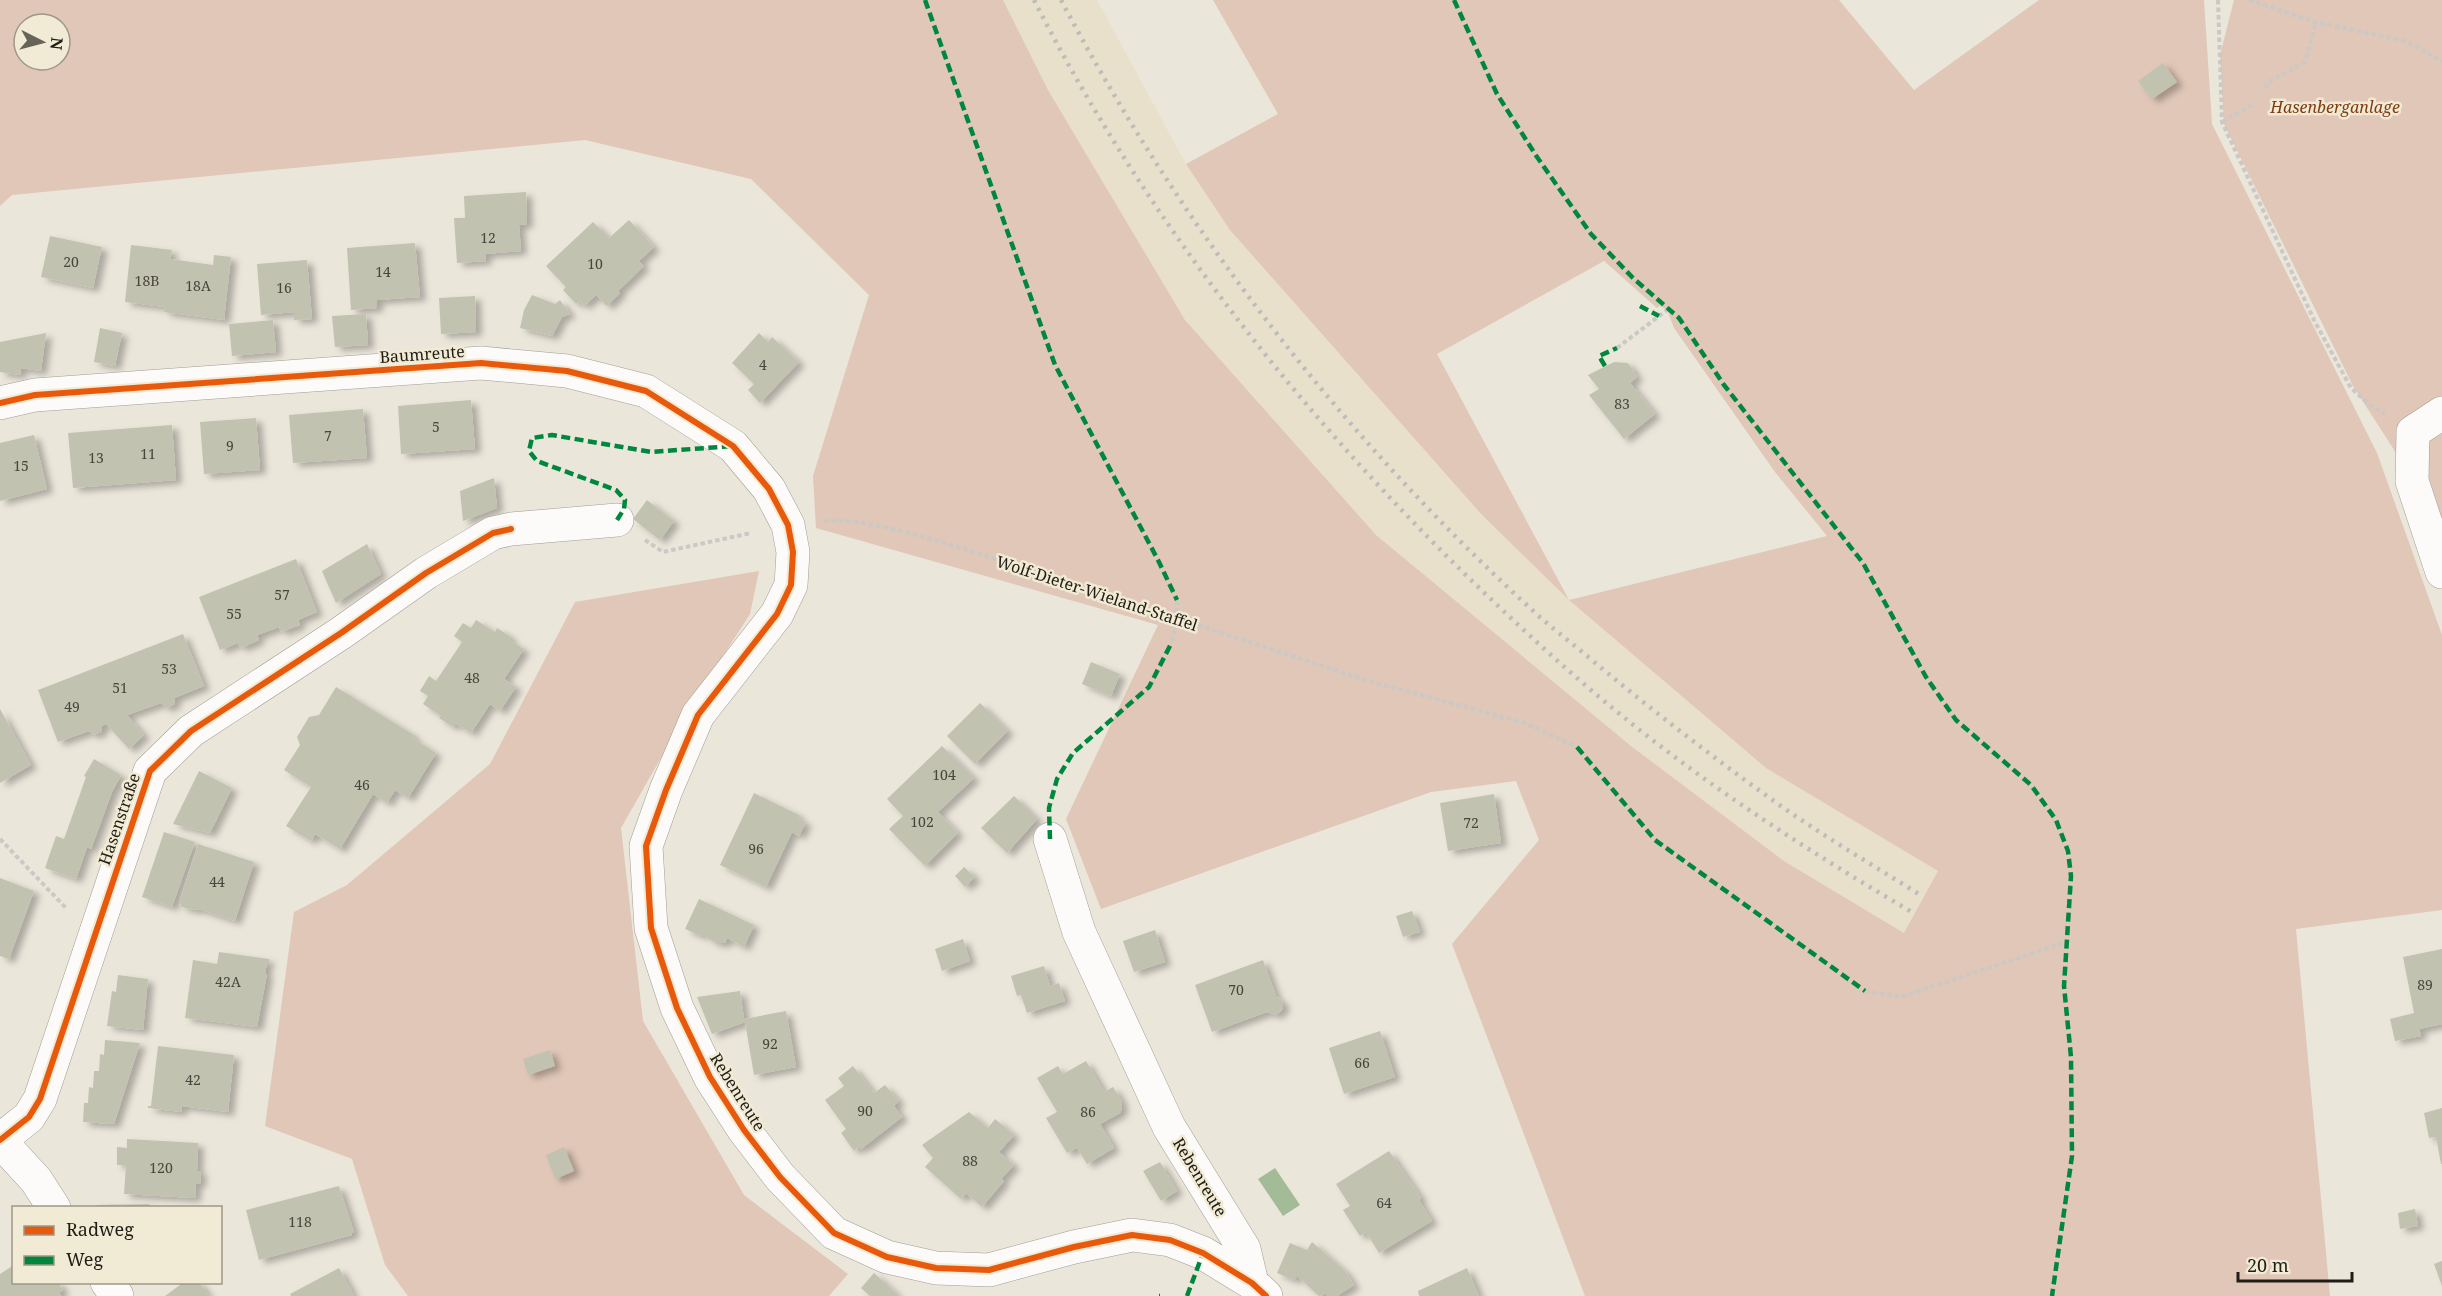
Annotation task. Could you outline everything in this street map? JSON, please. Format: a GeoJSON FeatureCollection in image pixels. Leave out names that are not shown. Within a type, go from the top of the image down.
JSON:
{"type":"FeatureCollection","features":[{"type":"Feature","properties":{"kind":"street","name":"Baumreute"},"geometry":{"type":"LineString","coordinates":[[0,403],[36,395],[481,363],[567,371],[646,391],[733,446],[769,489],[788,525]]}},
{"type":"Feature","properties":{"kind":"street"},"geometry":{"type":"LineString","coordinates":[[2442,413],[2413,432],[2412,481],[2442,572]]}},
{"type":"Feature","properties":{"kind":"street","name":"Hasenstraße"},"geometry":{"type":"LineString","coordinates":[[0,1140],[29,1117],[40,1099],[150,771],[191,731],[341,633],[426,573],[492,533],[511,529],[617,520]]}},
{"type":"Feature","properties":{"kind":"street","name":"Rebenreute"},"geometry":{"type":"LineString","coordinates":[[788,525],[793,552],[791,585],[777,614],[698,715],[666,790],[646,846],[651,928],[677,1008],[710,1077],[744,1130],[780,1177],[834,1233],[887,1257],[936,1268],[989,1270],[1074,1247],[1132,1235],[1170,1240],[1203,1253],[1259,1289]]}},
{"type":"Feature","properties":{"kind":"street","name":"Rebenreute"},"geometry":{"type":"LineString","coordinates":[[1050,839],[1079,932],[1169,1127],[1244,1249],[1259,1289]]}},
{"type":"Feature","properties":{"kind":"street"},"geometry":{"type":"LineString","coordinates":[[0,1140],[36,1180],[53,1206]]}},
{"type":"Feature","properties":{"kind":"path"},"geometry":{"type":"LineString","coordinates":[[2218,0],[2222,122],[2314,322],[2351,388]]}},
{"type":"Feature","properties":{"kind":"path"},"geometry":{"type":"LineString","coordinates":[[2249,0],[2316,21],[2405,40],[2442,61]]}},
{"type":"Feature","properties":{"kind":"path"},"geometry":{"type":"LineString","coordinates":[[2266,88],[2267,83],[2305,62],[2316,21]]}},
{"type":"Feature","properties":{"kind":"path"},"geometry":{"type":"LineString","coordinates":[[2222,122],[2252,105]]}},
{"type":"Feature","properties":{"kind":"path"},"geometry":{"type":"LineString","coordinates":[[1617,348],[1667,310]]}},
{"type":"Feature","properties":{"kind":"path"},"geometry":{"type":"LineString","coordinates":[[1172,642],[1177,620],[1177,600]]}},
{"type":"Feature","properties":{"kind":"path"},"geometry":{"type":"LineString","coordinates":[[0,838],[69,911],[99,921]]}},
{"type":"Feature","properties":{"kind":"path"},"geometry":{"type":"LineString","coordinates":[[1865,992],[1901,997],[2066,942]]}},
{"type":"Feature","properties":{"kind":"shaded area"},"geometry":{"type":"Polygon","coordinates":[[[1003,0],[1097,0],[1186,164],[1230,230],[1482,515],[1569,600],[1766,768],[1939,871],[1904,933],[1784,861],[1631,746],[1376,535],[1185,320],[1048,90],[1003,0]]]}},
{"type":"Feature","properties":{"kind":"shaded area"},"geometry":{"type":"Polygon","coordinates":[[[1275,1168],[1300,1205],[1283,1216],[1258,1179],[1275,1168]]]}},
{"type":"Feature","properties":{"kind":"green space"},"geometry":{"type":"Polygon","coordinates":[[[0,0],[1003,0],[1048,90],[1185,320],[1376,535],[1631,746],[1784,861],[1904,933],[1938,871],[1766,768],[1569,600],[1482,515],[1230,230],[1186,164],[1278,114],[1213,0],[1839,0],[1914,90],[2039,0],[2204,0],[2212,124],[2377,453],[2442,635],[2442,910],[2296,929],[2330,1296],[1585,1296],[1452,944],[1539,840],[1516,781],[1431,792],[1101,909],[1066,819],[1158,625],[816,528],[813,476],[869,295],[751,179],[585,140],[12,195],[0,206],[0,0]],[[1604,261],[1437,354],[1569,600],[1827,536],[1775,472],[1674,328],[1667,310],[1660,306],[1657,308],[1604,261]]]}},
{"type":"Feature","properties":{"kind":"green space","name":"Hasenberganlage"},"geometry":{"type":"Polygon","coordinates":[[[2234,0],[2442,0],[2442,561],[2414,481],[2353,386],[2224,124],[2220,55],[2234,0]]]}},
{"type":"Feature","properties":{"kind":"green space"},"geometry":{"type":"Polygon","coordinates":[[[759,571],[750,614],[687,712],[621,828],[643,1021],[744,1195],[848,1274],[829,1296],[408,1296],[385,1265],[352,1159],[265,1126],[294,912],[347,885],[490,764],[575,602],[759,571]]]}},
{"type":"Feature","properties":{"kind":"building"},"geometry":{"type":"Polygon","coordinates":[[[2163,63],[2177,82],[2152,99],[2138,81],[2163,63]]]}},
{"type":"Feature","properties":{"kind":"building"},"geometry":{"type":"Polygon","coordinates":[[[526,192],[527,224],[519,225],[521,251],[485,254],[486,261],[457,263],[454,218],[465,218],[464,196],[526,192]]]}},
{"type":"Feature","properties":{"kind":"building"},"geometry":{"type":"Polygon","coordinates":[[[629,220],[654,247],[639,261],[644,266],[618,291],[620,293],[607,306],[596,295],[584,306],[580,301],[576,304],[563,290],[566,287],[546,266],[593,222],[609,238],[629,220]]]}},
{"type":"Feature","properties":{"kind":"building"},"geometry":{"type":"Polygon","coordinates":[[[50,236],[102,247],[93,288],[41,277],[50,236]]]}},
{"type":"Feature","properties":{"kind":"building"},"geometry":{"type":"Polygon","coordinates":[[[415,243],[420,297],[377,300],[377,308],[351,310],[347,248],[415,243]]]}},
{"type":"Feature","properties":{"kind":"building"},"geometry":{"type":"Polygon","coordinates":[[[131,245],[172,250],[170,259],[213,265],[214,255],[231,257],[224,320],[164,312],[165,307],[125,302],[131,245]]]}},
{"type":"Feature","properties":{"kind":"building"},"geometry":{"type":"Polygon","coordinates":[[[307,260],[312,319],[294,320],[294,312],[261,315],[257,264],[307,260]]]}},
{"type":"Feature","properties":{"kind":"building"},"geometry":{"type":"Polygon","coordinates":[[[532,295],[555,304],[560,300],[570,314],[562,317],[552,336],[520,328],[524,310],[532,295]]]}},
{"type":"Feature","properties":{"kind":"building"},"geometry":{"type":"Polygon","coordinates":[[[475,296],[476,332],[441,334],[439,298],[475,296]]]}},
{"type":"Feature","properties":{"kind":"building"},"geometry":{"type":"Polygon","coordinates":[[[366,314],[368,345],[335,347],[332,316],[366,314]]]}},
{"type":"Feature","properties":{"kind":"building"},"geometry":{"type":"Polygon","coordinates":[[[273,320],[276,352],[232,356],[229,324],[273,320]]]}},
{"type":"Feature","properties":{"kind":"building"},"geometry":{"type":"Polygon","coordinates":[[[100,328],[122,333],[115,366],[94,362],[100,328]]]}},
{"type":"Feature","properties":{"kind":"building"},"geometry":{"type":"Polygon","coordinates":[[[46,333],[41,371],[21,368],[20,375],[0,372],[0,342],[46,333]]]}},
{"type":"Feature","properties":{"kind":"building"},"geometry":{"type":"Polygon","coordinates":[[[759,333],[768,342],[772,337],[799,362],[760,403],[748,390],[754,384],[732,363],[759,333]]]}},
{"type":"Feature","properties":{"kind":"building"},"geometry":{"type":"Polygon","coordinates":[[[1614,362],[1628,363],[1637,377],[1630,383],[1655,414],[1624,439],[1589,395],[1599,389],[1588,375],[1614,362]]]}},
{"type":"Feature","properties":{"kind":"building"},"geometry":{"type":"Polygon","coordinates":[[[471,400],[475,449],[401,454],[398,406],[471,400]]]}},
{"type":"Feature","properties":{"kind":"building"},"geometry":{"type":"Polygon","coordinates":[[[363,409],[367,458],[293,463],[289,415],[363,409]]]}},
{"type":"Feature","properties":{"kind":"building"},"geometry":{"type":"Polygon","coordinates":[[[256,418],[260,470],[204,474],[200,422],[256,418]]]}},
{"type":"Feature","properties":{"kind":"building"},"geometry":{"type":"Polygon","coordinates":[[[172,425],[176,480],[73,488],[68,433],[172,425]]]}},
{"type":"Feature","properties":{"kind":"building"},"geometry":{"type":"Polygon","coordinates":[[[34,435],[47,489],[0,501],[0,443],[34,435]]]}},
{"type":"Feature","properties":{"kind":"building"},"geometry":{"type":"Polygon","coordinates":[[[494,478],[497,508],[463,521],[460,491],[494,478]]]}},
{"type":"Feature","properties":{"kind":"building"},"geometry":{"type":"Polygon","coordinates":[[[647,500],[674,521],[660,540],[633,519],[647,500]]]}},
{"type":"Feature","properties":{"kind":"building"},"geometry":{"type":"Polygon","coordinates":[[[367,544],[381,574],[336,603],[322,571],[367,544]]]}},
{"type":"Feature","properties":{"kind":"building"},"geometry":{"type":"Polygon","coordinates":[[[296,559],[317,612],[298,620],[300,625],[281,632],[279,627],[257,635],[259,640],[241,648],[238,643],[220,650],[199,597],[296,559]]]}},
{"type":"Feature","properties":{"kind":"building"},"geometry":{"type":"Polygon","coordinates":[[[476,620],[495,632],[497,628],[511,637],[509,640],[524,649],[504,679],[516,687],[500,711],[490,704],[471,733],[455,723],[453,727],[439,718],[441,716],[423,704],[428,696],[420,691],[429,676],[436,681],[462,642],[454,636],[463,623],[471,628],[476,620]]]}},
{"type":"Feature","properties":{"kind":"building"},"geometry":{"type":"Polygon","coordinates":[[[183,634],[204,686],[174,698],[175,704],[166,708],[161,703],[127,715],[144,735],[129,749],[106,724],[102,726],[101,732],[93,735],[89,731],[58,742],[38,690],[183,634]]]}},
{"type":"Feature","properties":{"kind":"building"},"geometry":{"type":"Polygon","coordinates":[[[1091,662],[1120,674],[1111,696],[1082,684],[1091,662]]]}},
{"type":"Feature","properties":{"kind":"building"},"geometry":{"type":"Polygon","coordinates":[[[336,687],[414,735],[413,738],[436,753],[408,798],[395,790],[387,803],[373,794],[340,849],[315,834],[311,841],[286,826],[311,787],[284,770],[300,745],[297,737],[309,717],[319,715],[336,687]]]}},
{"type":"Feature","properties":{"kind":"building"},"geometry":{"type":"Polygon","coordinates":[[[980,703],[1008,731],[975,764],[947,736],[980,703]]]}},
{"type":"Feature","properties":{"kind":"building"},"geometry":{"type":"Polygon","coordinates":[[[0,709],[31,765],[0,783],[0,709]]]}},
{"type":"Feature","properties":{"kind":"building"},"geometry":{"type":"Polygon","coordinates":[[[942,746],[974,778],[938,812],[958,833],[925,866],[889,829],[903,816],[887,799],[942,746]]]}},
{"type":"Feature","properties":{"kind":"building"},"geometry":{"type":"Polygon","coordinates":[[[94,759],[121,775],[112,792],[91,849],[87,847],[76,879],[45,868],[56,836],[64,839],[86,777],[84,776],[94,759]]]}},
{"type":"Feature","properties":{"kind":"building"},"geometry":{"type":"Polygon","coordinates":[[[199,771],[232,788],[210,833],[173,824],[199,771]]]}},
{"type":"Feature","properties":{"kind":"building"},"geometry":{"type":"Polygon","coordinates":[[[754,793],[799,815],[798,819],[806,822],[799,836],[792,832],[766,887],[720,865],[754,793]]]}},
{"type":"Feature","properties":{"kind":"building"},"geometry":{"type":"Polygon","coordinates":[[[1494,794],[1501,843],[1448,851],[1440,803],[1494,794]]]}},
{"type":"Feature","properties":{"kind":"building"},"geometry":{"type":"Polygon","coordinates":[[[1014,796],[1037,819],[1007,853],[981,828],[1014,796]]]}},
{"type":"Feature","properties":{"kind":"building"},"geometry":{"type":"Polygon","coordinates":[[[164,832],[195,842],[172,907],[142,897],[164,832]]]}},
{"type":"Feature","properties":{"kind":"building"},"geometry":{"type":"Polygon","coordinates":[[[198,844],[254,862],[235,921],[199,909],[182,907],[179,903],[198,844]]]}},
{"type":"Feature","properties":{"kind":"building"},"geometry":{"type":"Polygon","coordinates":[[[964,867],[975,877],[965,887],[955,876],[964,867]]]}},
{"type":"Feature","properties":{"kind":"building"},"geometry":{"type":"Polygon","coordinates":[[[0,878],[34,891],[9,959],[0,956],[0,878]]]}},
{"type":"Feature","properties":{"kind":"building"},"geometry":{"type":"Polygon","coordinates":[[[699,899],[754,925],[744,947],[727,938],[725,943],[717,943],[704,933],[702,936],[685,929],[699,899]]]}},
{"type":"Feature","properties":{"kind":"building"},"geometry":{"type":"Polygon","coordinates":[[[1412,911],[1420,932],[1403,937],[1396,916],[1412,911]]]}},
{"type":"Feature","properties":{"kind":"building"},"geometry":{"type":"Polygon","coordinates":[[[1155,930],[1165,962],[1134,972],[1123,941],[1155,930]]]}},
{"type":"Feature","properties":{"kind":"building"},"geometry":{"type":"Polygon","coordinates":[[[963,939],[970,961],[942,971],[935,949],[963,939]]]}},
{"type":"Feature","properties":{"kind":"building"},"geometry":{"type":"Polygon","coordinates":[[[2442,949],[2442,1024],[2419,1029],[2421,1036],[2395,1041],[2390,1019],[2414,1013],[2403,957],[2442,949]]]}},
{"type":"Feature","properties":{"kind":"building"},"geometry":{"type":"Polygon","coordinates":[[[219,952],[269,959],[257,1027],[185,1018],[193,960],[217,964],[219,952]]]}},
{"type":"Feature","properties":{"kind":"building"},"geometry":{"type":"Polygon","coordinates":[[[1263,960],[1276,996],[1283,1002],[1283,1009],[1276,1015],[1267,1012],[1212,1032],[1195,985],[1263,960]]]}},
{"type":"Feature","properties":{"kind":"building"},"geometry":{"type":"Polygon","coordinates":[[[1044,966],[1050,986],[1059,983],[1065,1001],[1027,1013],[1021,995],[1017,996],[1011,976],[1044,966]]]}},
{"type":"Feature","properties":{"kind":"building"},"geometry":{"type":"Polygon","coordinates":[[[118,975],[148,979],[143,1030],[107,1026],[112,991],[116,992],[118,975]]]}},
{"type":"Feature","properties":{"kind":"building"},"geometry":{"type":"Polygon","coordinates":[[[740,991],[744,1019],[786,1011],[796,1067],[754,1075],[745,1022],[712,1034],[697,997],[740,991]]]}},
{"type":"Feature","properties":{"kind":"building"},"geometry":{"type":"Polygon","coordinates":[[[1380,1031],[1395,1077],[1344,1094],[1329,1048],[1380,1031]]]}},
{"type":"Feature","properties":{"kind":"building"},"geometry":{"type":"Polygon","coordinates":[[[105,1040],[140,1043],[114,1124],[83,1122],[84,1103],[88,1103],[89,1087],[93,1088],[94,1071],[99,1071],[100,1054],[104,1055],[105,1040]]]}},
{"type":"Feature","properties":{"kind":"building"},"geometry":{"type":"Polygon","coordinates":[[[158,1046],[234,1055],[228,1112],[182,1106],[181,1112],[148,1108],[151,1106],[158,1046]]]}},
{"type":"Feature","properties":{"kind":"building"},"geometry":{"type":"Polygon","coordinates":[[[550,1050],[555,1066],[528,1075],[523,1059],[550,1050]]]}},
{"type":"Feature","properties":{"kind":"building"},"geometry":{"type":"Polygon","coordinates":[[[1086,1061],[1104,1092],[1113,1087],[1121,1100],[1122,1109],[1120,1113],[1100,1124],[1114,1148],[1087,1164],[1077,1148],[1067,1153],[1046,1118],[1057,1112],[1037,1078],[1058,1066],[1063,1074],[1086,1061]]]}},
{"type":"Feature","properties":{"kind":"building"},"geometry":{"type":"Polygon","coordinates":[[[853,1066],[874,1093],[885,1085],[899,1101],[894,1106],[902,1117],[861,1149],[860,1146],[854,1151],[841,1133],[846,1129],[825,1100],[844,1086],[838,1078],[853,1066]]]}},
{"type":"Feature","properties":{"kind":"building"},"geometry":{"type":"Polygon","coordinates":[[[2442,1108],[2441,1164],[2436,1137],[2429,1138],[2424,1113],[2442,1108]]]}},
{"type":"Feature","properties":{"kind":"building"},"geometry":{"type":"Polygon","coordinates":[[[969,1112],[988,1128],[995,1119],[1014,1135],[999,1152],[1014,1165],[1001,1179],[1004,1181],[982,1207],[966,1193],[961,1199],[925,1167],[933,1158],[922,1145],[969,1112]]]}},
{"type":"Feature","properties":{"kind":"building"},"geometry":{"type":"Polygon","coordinates":[[[127,1139],[198,1143],[197,1171],[201,1171],[200,1184],[196,1183],[195,1198],[124,1194],[126,1165],[117,1165],[117,1147],[127,1148],[127,1139]]]}},
{"type":"Feature","properties":{"kind":"building"},"geometry":{"type":"Polygon","coordinates":[[[564,1147],[574,1171],[555,1179],[546,1155],[564,1147]]]}},
{"type":"Feature","properties":{"kind":"building"},"geometry":{"type":"Polygon","coordinates":[[[1389,1151],[1421,1198],[1419,1200],[1432,1221],[1379,1253],[1366,1232],[1360,1236],[1343,1210],[1350,1206],[1336,1184],[1389,1151]]]}},
{"type":"Feature","properties":{"kind":"building"},"geometry":{"type":"Polygon","coordinates":[[[1160,1162],[1177,1191],[1161,1201],[1143,1171],[1160,1162]]]}},
{"type":"Feature","properties":{"kind":"building"},"geometry":{"type":"Polygon","coordinates":[[[339,1186],[354,1232],[351,1233],[352,1235],[259,1260],[246,1210],[339,1186]]]}},
{"type":"Feature","properties":{"kind":"building"},"geometry":{"type":"Polygon","coordinates":[[[149,1204],[150,1206],[96,1206],[149,1204]]]}},
{"type":"Feature","properties":{"kind":"building"},"geometry":{"type":"Polygon","coordinates":[[[2415,1209],[2418,1226],[2400,1229],[2398,1213],[2415,1209]]]}},
{"type":"Feature","properties":{"kind":"building"},"geometry":{"type":"Polygon","coordinates":[[[1312,1242],[1345,1271],[1354,1285],[1337,1296],[1328,1296],[1325,1293],[1319,1296],[1297,1276],[1294,1280],[1277,1273],[1290,1243],[1307,1250],[1312,1242]]]}},
{"type":"Feature","properties":{"kind":"building"},"geometry":{"type":"Polygon","coordinates":[[[2442,1261],[2442,1286],[2434,1264],[2442,1261]]]}},
{"type":"Feature","properties":{"kind":"building"},"geometry":{"type":"Polygon","coordinates":[[[12,1266],[12,1284],[59,1284],[63,1290],[59,1293],[61,1296],[0,1296],[0,1274],[12,1266]]]}},
{"type":"Feature","properties":{"kind":"building"},"geometry":{"type":"Polygon","coordinates":[[[339,1268],[354,1296],[291,1296],[290,1294],[339,1268]]]}},
{"type":"Feature","properties":{"kind":"building"},"geometry":{"type":"Polygon","coordinates":[[[1467,1268],[1479,1296],[1419,1296],[1418,1291],[1467,1268]]]}},
{"type":"Feature","properties":{"kind":"building"},"geometry":{"type":"Polygon","coordinates":[[[874,1273],[899,1296],[870,1296],[861,1288],[874,1273]]]}},
{"type":"Feature","properties":{"kind":"building"},"geometry":{"type":"Polygon","coordinates":[[[181,1284],[200,1284],[209,1296],[165,1296],[181,1284]]]}},
{"type":"Feature","properties":{"kind":"railway"},"geometry":{"type":"LineString","coordinates":[[1034,0],[1077,80],[1124,158],[1175,234],[1286,380],[1408,516],[1533,639],[1641,731],[1775,827],[1915,914]]}},
{"type":"Feature","properties":{"kind":"railway"},"geometry":{"type":"LineString","coordinates":[[1061,0],[1158,166],[1212,246],[1269,324],[1393,472],[1460,541],[1545,622],[1638,698],[1754,787],[1922,896]]}},
{"type":"Feature","properties":{"kind":"marked path"},"geometry":{"type":"LineString","coordinates":[[925,0],[1055,365],[1177,600]]}},
{"type":"Feature","properties":{"kind":"marked path"},"geometry":{"type":"LineString","coordinates":[[1454,0],[1497,94],[1537,157],[1591,234],[1633,278],[1679,318],[1724,385],[1863,563],[1926,677],[1956,720],[2031,785],[2056,820],[2068,851],[2071,876],[2064,986],[2071,1057],[2072,1156],[2052,1296]]}},
{"type":"Feature","properties":{"kind":"marked path"},"geometry":{"type":"LineString","coordinates":[[1640,306],[1659,316]]}},
{"type":"Feature","properties":{"kind":"marked path"},"geometry":{"type":"LineString","coordinates":[[1605,366],[1599,356],[1617,348]]}},
{"type":"Feature","properties":{"kind":"marked path"},"geometry":{"type":"LineString","coordinates":[[617,520],[624,509],[625,500],[616,490],[537,461],[529,451],[532,438],[552,435],[651,452],[733,446]]}},
{"type":"Feature","properties":{"kind":"marked path"},"geometry":{"type":"LineString","coordinates":[[1050,839],[1049,808],[1057,779],[1073,753],[1149,687],[1172,642]]}},
{"type":"Feature","properties":{"kind":"marked path"},"geometry":{"type":"LineString","coordinates":[[1577,747],[1655,840],[1865,991]]}},
{"type":"Feature","properties":{"kind":"marked path"},"geometry":{"type":"LineString","coordinates":[[1187,1296],[1203,1253]]}},
{"type":"Feature","properties":{"kind":"cycle path"},"geometry":{"type":"LineString","coordinates":[[0,403],[35,395],[481,363],[567,371],[646,391],[733,446],[769,489],[788,525],[793,552],[791,585],[777,614],[698,715],[666,790],[646,846],[651,928],[677,1008],[710,1077],[744,1130],[780,1177],[834,1233],[887,1257],[936,1268],[989,1270],[1074,1247],[1132,1235],[1170,1240],[1203,1253],[1252,1283],[1266,1296]]}},
{"type":"Feature","properties":{"kind":"cycle path"},"geometry":{"type":"LineString","coordinates":[[0,1140],[29,1117],[40,1099],[150,771],[191,731],[341,633],[426,573],[493,533],[511,529]]}}]}
